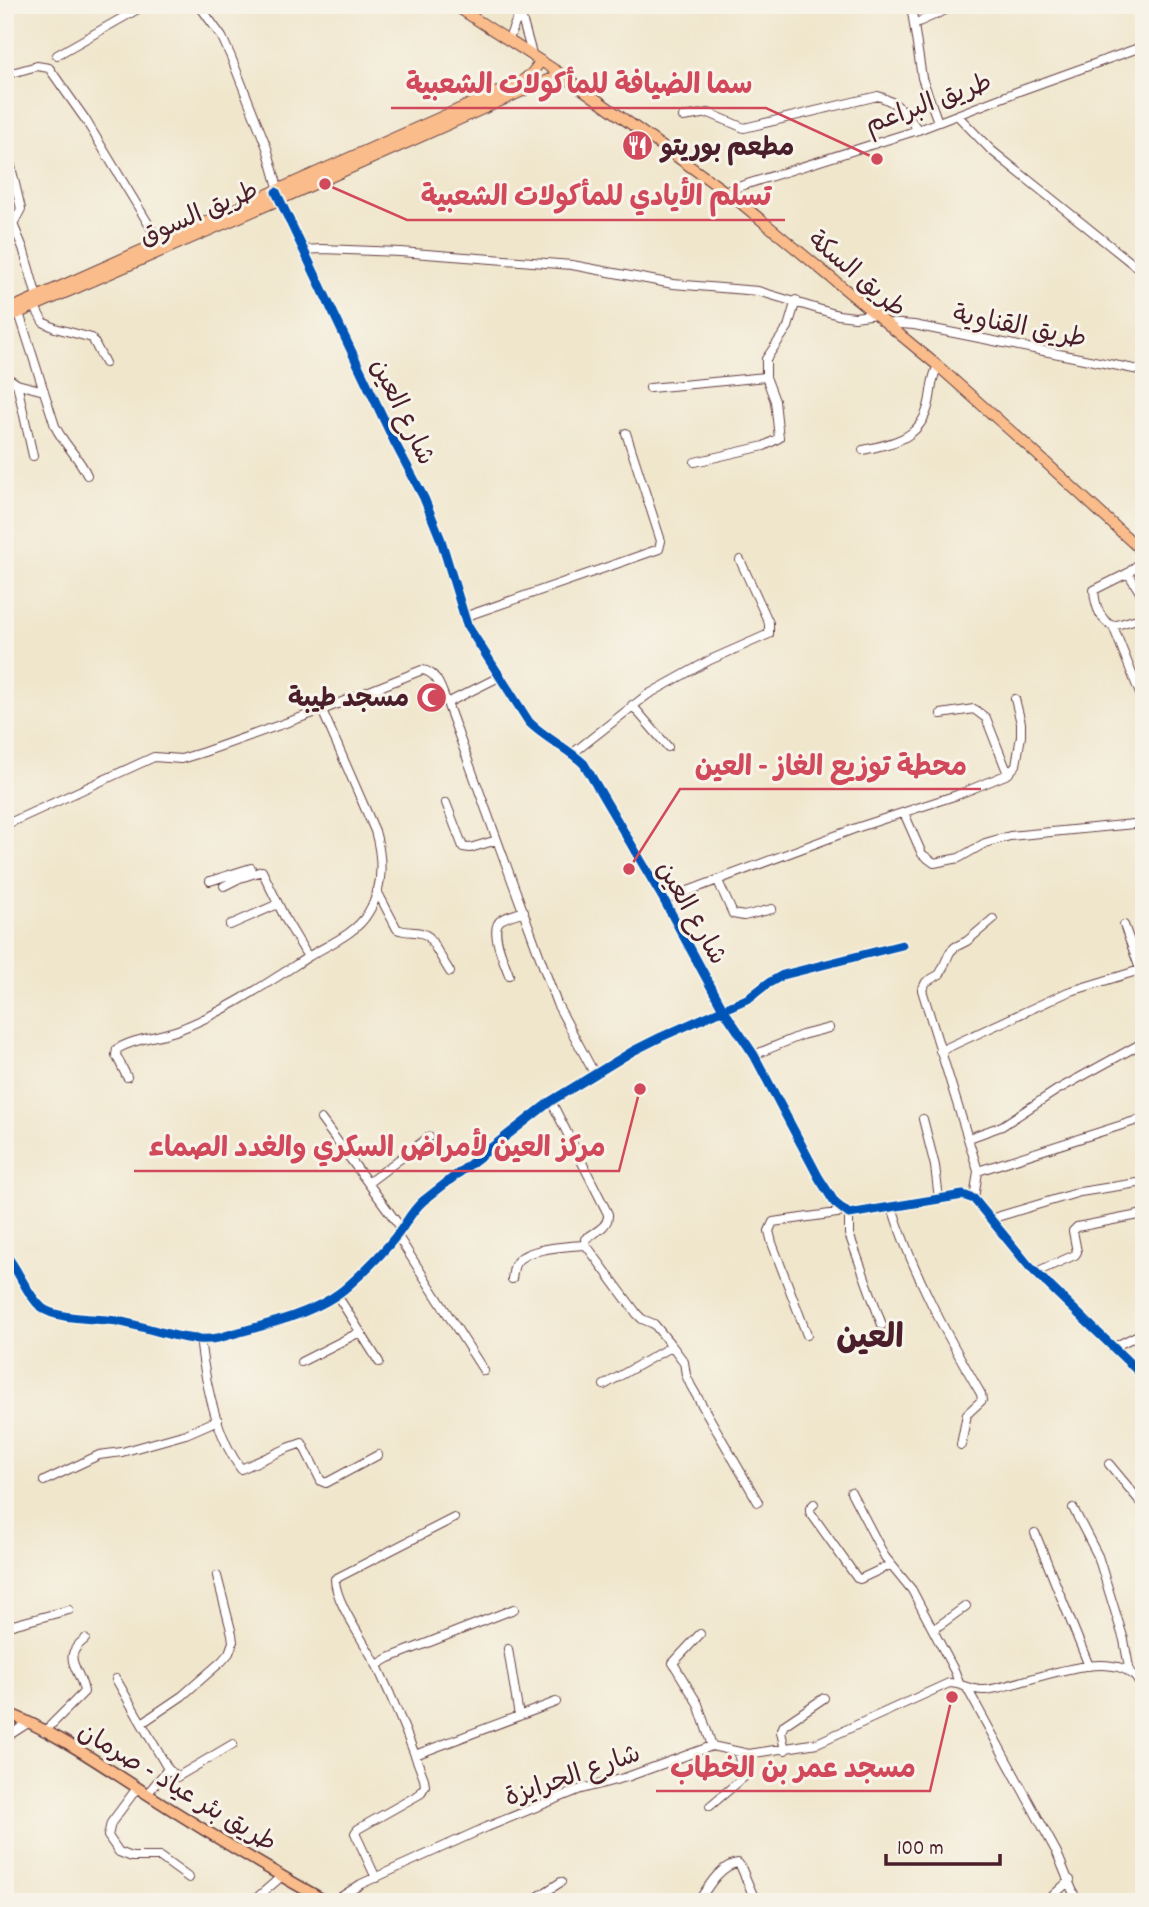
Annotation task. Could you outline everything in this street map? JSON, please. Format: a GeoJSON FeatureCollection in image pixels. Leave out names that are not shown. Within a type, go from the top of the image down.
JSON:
{"type":"FeatureCollection","features":[{"type":"Feature","properties":{"kind":"highway","name":"طريق بئر عياد - صرمان"},"geometry":{"type":"LineString","coordinates":[[7,1712],[327,1902]]}},
{"type":"Feature","properties":{"kind":"main road","name":"طريق السكة"},"geometry":{"type":"LineString","coordinates":[[454,5],[561,74],[725,191],[938,366],[1144,553]]}},
{"type":"Feature","properties":{"kind":"main road","name":"طريق السوق"},"geometry":{"type":"LineString","coordinates":[[6,310],[36,302],[522,81],[532,73],[536,59]]}},
{"type":"Feature","properties":{"kind":"main road","name":"طريق السوق"},"geometry":{"type":"LineString","coordinates":[[6,310],[19,313],[36,302],[160,243],[561,74]]}},
{"type":"Feature","properties":{"kind":"street"},"geometry":{"type":"LineString","coordinates":[[57,55],[145,5]]}},
{"type":"Feature","properties":{"kind":"street","name":"شارع العين"},"geometry":{"type":"LineString","coordinates":[[199,5],[222,37],[231,57],[267,148],[278,194],[302,250],[432,515],[464,617],[499,677],[538,731],[573,753],[584,764],[664,900],[723,1009],[754,1055],[819,1178],[835,1203],[847,1213]]}},
{"type":"Feature","properties":{"kind":"street"},"geometry":{"type":"LineString","coordinates":[[911,5],[924,90],[938,122]]}},
{"type":"Feature","properties":{"kind":"street"},"geometry":{"type":"LineString","coordinates":[[914,24],[957,5]]}},
{"type":"Feature","properties":{"kind":"street"},"geometry":{"type":"LineString","coordinates":[[509,41],[519,8]]}},
{"type":"Feature","properties":{"kind":"street"},"geometry":{"type":"LineString","coordinates":[[519,8],[536,59]]}},
{"type":"Feature","properties":{"kind":"street","name":"طريق البراعم"},"geometry":{"type":"LineString","coordinates":[[725,191],[918,130],[1144,46]]}},
{"type":"Feature","properties":{"kind":"street"},"geometry":{"type":"LineString","coordinates":[[5,75],[37,66],[49,68],[85,119],[160,243]]}},
{"type":"Feature","properties":{"kind":"street"},"geometry":{"type":"LineString","coordinates":[[683,117],[709,113],[744,128],[878,96],[903,108],[918,130]]}},
{"type":"Feature","properties":{"kind":"street"},"geometry":{"type":"LineString","coordinates":[[957,115],[991,150],[1144,273]]}},
{"type":"Feature","properties":{"kind":"street"},"geometry":{"type":"LineString","coordinates":[[6,146],[20,209],[13,224],[23,248],[43,322],[92,338],[105,363]]}},
{"type":"Feature","properties":{"kind":"street"},"geometry":{"type":"LineString","coordinates":[[302,250],[400,251],[572,265],[673,285],[758,291],[796,300],[838,315],[855,317],[877,314]]}},
{"type":"Feature","properties":{"kind":"street"},"geometry":{"type":"LineString","coordinates":[[695,462],[764,446],[779,438],[775,401],[766,377],[766,359],[788,327],[796,300]]}},
{"type":"Feature","properties":{"kind":"street"},"geometry":{"type":"LineString","coordinates":[[19,313],[61,439],[81,462],[87,475]]}},
{"type":"Feature","properties":{"kind":"street","name":"طريق القناوية"},"geometry":{"type":"LineString","coordinates":[[887,324],[914,324],[1144,371]]}},
{"type":"Feature","properties":{"kind":"street"},"geometry":{"type":"LineString","coordinates":[[863,450],[899,442],[913,434],[926,416],[932,381],[938,366]]}},
{"type":"Feature","properties":{"kind":"street"},"geometry":{"type":"LineString","coordinates":[[5,376],[18,384],[44,391]]}},
{"type":"Feature","properties":{"kind":"street"},"geometry":{"type":"LineString","coordinates":[[650,388],[766,377]]}},
{"type":"Feature","properties":{"kind":"street"},"geometry":{"type":"LineString","coordinates":[[18,384],[33,456]]}},
{"type":"Feature","properties":{"kind":"street"},"geometry":{"type":"LineString","coordinates":[[464,617],[659,549],[661,541],[626,433]]}},
{"type":"Feature","properties":{"kind":"street"},"geometry":{"type":"LineString","coordinates":[[1144,559],[1128,573],[1094,590],[1102,618],[1113,626],[1144,704]]}},
{"type":"Feature","properties":{"kind":"street"},"geometry":{"type":"LineString","coordinates":[[573,753],[647,695],[710,660],[769,634],[769,623],[740,560]]}},
{"type":"Feature","properties":{"kind":"street"},"geometry":{"type":"LineString","coordinates":[[1128,573],[1144,598]]}},
{"type":"Feature","properties":{"kind":"street"},"geometry":{"type":"LineString","coordinates":[[1113,626],[1144,617]]}},
{"type":"Feature","properties":{"kind":"street"},"geometry":{"type":"LineString","coordinates":[[5,825],[154,757],[181,759],[322,710],[422,670],[428,671],[436,678],[447,703],[558,1004],[594,1073]]}},
{"type":"Feature","properties":{"kind":"street"},"geometry":{"type":"LineString","coordinates":[[447,703],[499,677]]}},
{"type":"Feature","properties":{"kind":"street"},"geometry":{"type":"LineString","coordinates":[[664,900],[840,834],[957,795],[1008,774],[1016,765],[1021,736],[1015,699]]}},
{"type":"Feature","properties":{"kind":"street"},"geometry":{"type":"LineString","coordinates":[[632,705],[668,747]]}},
{"type":"Feature","properties":{"kind":"street"},"geometry":{"type":"LineString","coordinates":[[941,714],[974,709],[986,718],[1008,774]]}},
{"type":"Feature","properties":{"kind":"street"},"geometry":{"type":"LineString","coordinates":[[127,1077],[116,1055],[117,1049],[178,1029],[255,992],[346,934],[365,918],[377,891],[382,869],[375,831],[322,710]]}},
{"type":"Feature","properties":{"kind":"street"},"geometry":{"type":"LineString","coordinates":[[446,803],[463,847],[470,848],[497,840]]}},
{"type":"Feature","properties":{"kind":"street"},"geometry":{"type":"LineString","coordinates":[[904,813],[922,854],[934,863],[959,858],[985,843],[1010,836],[1134,824]]}},
{"type":"Feature","properties":{"kind":"street"},"geometry":{"type":"LineString","coordinates":[[210,881],[260,867],[308,957]]}},
{"type":"Feature","properties":{"kind":"street"},"geometry":{"type":"LineString","coordinates":[[224,886],[262,872]]}},
{"type":"Feature","properties":{"kind":"street"},"geometry":{"type":"LineString","coordinates":[[718,881],[733,915],[744,916],[772,909]]}},
{"type":"Feature","properties":{"kind":"street"},"geometry":{"type":"LineString","coordinates":[[377,891],[397,929],[424,933],[429,937],[450,972]]}},
{"type":"Feature","properties":{"kind":"street"},"geometry":{"type":"LineString","coordinates":[[230,925],[278,904]]}},
{"type":"Feature","properties":{"kind":"street"},"geometry":{"type":"LineString","coordinates":[[509,975],[496,937],[496,926],[499,921],[523,911]]}},
{"type":"Feature","properties":{"kind":"street"},"geometry":{"type":"LineString","coordinates":[[974,1199],[978,1171],[922,990],[926,982],[940,974],[955,947],[967,941],[993,919]]}},
{"type":"Feature","properties":{"kind":"street"},"geometry":{"type":"LineString","coordinates":[[1124,925],[1144,980]]}},
{"type":"Feature","properties":{"kind":"street"},"geometry":{"type":"LineString","coordinates":[[5,1254],[31,1295],[47,1311],[200,1339],[218,1338],[309,1309],[337,1295],[399,1231],[423,1201],[551,1101],[594,1073],[660,1037],[749,998],[783,975],[902,945]]}},
{"type":"Feature","properties":{"kind":"street"},"geometry":{"type":"LineString","coordinates":[[940,1051],[1068,992],[1140,970]]}},
{"type":"Feature","properties":{"kind":"street"},"geometry":{"type":"LineString","coordinates":[[754,1055],[802,1035],[829,1028]]}},
{"type":"Feature","properties":{"kind":"street"},"geometry":{"type":"LineString","coordinates":[[969,1138],[1002,1126],[1057,1090],[1144,1042]]}},
{"type":"Feature","properties":{"kind":"street"},"geometry":{"type":"LineString","coordinates":[[551,1101],[608,1214],[604,1227],[585,1239],[586,1245],[637,1314],[654,1324],[684,1362],[685,1375],[691,1387],[758,1502]]}},
{"type":"Feature","properties":{"kind":"street"},"geometry":{"type":"LineString","coordinates":[[978,1171],[1144,1118]]}},
{"type":"Feature","properties":{"kind":"street"},"geometry":{"type":"LineString","coordinates":[[321,1119],[368,1183],[484,1371]]}},
{"type":"Feature","properties":{"kind":"street"},"geometry":{"type":"LineString","coordinates":[[923,1119],[939,1199]]}},
{"type":"Feature","properties":{"kind":"street"},"geometry":{"type":"LineString","coordinates":[[368,1183],[429,1137]]}},
{"type":"Feature","properties":{"kind":"street"},"geometry":{"type":"LineString","coordinates":[[990,1219],[1080,1192],[1144,1182]]}},
{"type":"Feature","properties":{"kind":"street"},"geometry":{"type":"LineString","coordinates":[[807,1335],[772,1243],[769,1231],[773,1222],[963,1195],[974,1199],[1035,1272],[1144,1377]]}},
{"type":"Feature","properties":{"kind":"street"},"geometry":{"type":"LineString","coordinates":[[892,1207],[910,1258],[934,1311],[982,1394],[982,1400],[967,1414],[961,1445]]}},
{"type":"Feature","properties":{"kind":"street"},"geometry":{"type":"LineString","coordinates":[[847,1213],[849,1234],[882,1325]]}},
{"type":"Feature","properties":{"kind":"street"},"geometry":{"type":"LineString","coordinates":[[1035,1272],[1075,1255],[1077,1252],[1073,1231],[1077,1227],[1144,1214]]}},
{"type":"Feature","properties":{"kind":"street"},"geometry":{"type":"LineString","coordinates":[[512,1279],[514,1265],[522,1255],[586,1245]]}},
{"type":"Feature","properties":{"kind":"street"},"geometry":{"type":"LineString","coordinates":[[337,1295],[379,1362]]}},
{"type":"Feature","properties":{"kind":"street"},"geometry":{"type":"LineString","coordinates":[[301,1362],[360,1332]]}},
{"type":"Feature","properties":{"kind":"street"},"geometry":{"type":"LineString","coordinates":[[1112,1348],[1144,1332]]}},
{"type":"Feature","properties":{"kind":"street"},"geometry":{"type":"LineString","coordinates":[[200,1339],[209,1392],[232,1455],[241,1469],[302,1444],[321,1480],[326,1483],[378,1455]]}},
{"type":"Feature","properties":{"kind":"street"},"geometry":{"type":"LineString","coordinates":[[604,1385],[672,1346]]}},
{"type":"Feature","properties":{"kind":"street"},"geometry":{"type":"LineString","coordinates":[[44,1480],[99,1455],[122,1452],[186,1434],[218,1420]]}},
{"type":"Feature","properties":{"kind":"street"},"geometry":{"type":"LineString","coordinates":[[1109,1464],[1144,1506]]}},
{"type":"Feature","properties":{"kind":"street"},"geometry":{"type":"LineString","coordinates":[[851,1492],[890,1565],[912,1590],[1057,1853],[1077,1902]]}},
{"type":"Feature","properties":{"kind":"street"},"geometry":{"type":"LineString","coordinates":[[814,1504],[810,1512],[857,1578],[890,1565]]}},
{"type":"Feature","properties":{"kind":"street"},"geometry":{"type":"LineString","coordinates":[[1073,1508],[1098,1556],[1124,1640],[1130,1673]]}},
{"type":"Feature","properties":{"kind":"street"},"geometry":{"type":"LineString","coordinates":[[376,1878],[355,1833],[423,1790],[424,1779],[377,1665],[337,1592],[335,1580],[454,1518]]}},
{"type":"Feature","properties":{"kind":"street"},"geometry":{"type":"LineString","coordinates":[[1035,1533],[1089,1666]]}},
{"type":"Feature","properties":{"kind":"street"},"geometry":{"type":"LineString","coordinates":[[142,1723],[182,1696],[229,1653],[233,1642],[232,1633],[217,1576]]}},
{"type":"Feature","properties":{"kind":"street"},"geometry":{"type":"LineString","coordinates":[[933,1630],[966,1606]]}},
{"type":"Feature","properties":{"kind":"street"},"geometry":{"type":"LineString","coordinates":[[377,1665],[514,1609]]}},
{"type":"Feature","properties":{"kind":"street"},"geometry":{"type":"LineString","coordinates":[[5,1627],[69,1610]]}},
{"type":"Feature","properties":{"kind":"street"},"geometry":{"type":"LineString","coordinates":[[700,1634],[673,1663],[698,1704],[712,1746],[738,1753],[759,1754],[785,1750],[832,1738],[949,1683],[983,1690],[1011,1686],[1066,1669],[1111,1667],[1130,1673],[1144,1692]]}},
{"type":"Feature","properties":{"kind":"street"},"geometry":{"type":"LineString","coordinates":[[44,1732],[84,1692],[72,1658],[74,1647],[85,1639]]}},
{"type":"Feature","properties":{"kind":"street"},"geometry":{"type":"LineString","coordinates":[[508,1649],[519,1716]]}},
{"type":"Feature","properties":{"kind":"street"},"geometry":{"type":"LineString","coordinates":[[116,1679],[168,1769],[177,1777],[233,1744]]}},
{"type":"Feature","properties":{"kind":"street"},"geometry":{"type":"LineString","coordinates":[[785,1750],[781,1732],[784,1725],[824,1698]]}},
{"type":"Feature","properties":{"kind":"street"},"geometry":{"type":"LineString","coordinates":[[415,1755],[556,1702]]}},
{"type":"Feature","properties":{"kind":"street"},"geometry":{"type":"LineString","coordinates":[[5,1738],[28,1723]]}},
{"type":"Feature","properties":{"kind":"street","name":"شارع الحرايزة"},"geometry":{"type":"LineString","coordinates":[[333,1902],[361,1884],[562,1796],[627,1777],[712,1746]]}},
{"type":"Feature","properties":{"kind":"street"},"geometry":{"type":"LineString","coordinates":[[710,1806],[744,1777],[738,1753]]}},
{"type":"Feature","properties":{"kind":"street"},"geometry":{"type":"LineString","coordinates":[[168,1769],[111,1823],[108,1836],[119,1852],[132,1857],[160,1857],[188,1878]]}},
{"type":"Feature","properties":{"kind":"street"},"geometry":{"type":"LineString","coordinates":[[698,1902],[725,1867],[735,1863],[741,1867],[755,1902]]}},
{"type":"Feature","properties":{"kind":"street"},"geometry":{"type":"LineString","coordinates":[[252,1902],[282,1876]]}},
{"type":"Feature","properties":{"kind":"street"},"geometry":{"type":"LineString","coordinates":[[1046,1902],[1070,1880]]}},
{"type":"Feature","properties":{"kind":"street"},"geometry":{"type":"LineString","coordinates":[[530,1902],[561,1882]]}},
{"type":"Feature","properties":{"kind":"cycle path"},"geometry":{"type":"LineString","coordinates":[[276,192],[395,443],[424,498],[441,540],[467,625],[529,722],[584,764],[664,900],[723,1009],[754,1055],[835,1203],[849,1214],[963,1195],[974,1199],[1029,1266],[1144,1377]]}},
{"type":"Feature","properties":{"kind":"cycle path"},"geometry":{"type":"LineString","coordinates":[[5,1254],[36,1302],[42,1308],[58,1315],[117,1321],[180,1337],[206,1339],[218,1338],[304,1312],[320,1305],[348,1286],[386,1248],[423,1201],[551,1101],[633,1051],[749,998],[783,975],[902,945]]}},
{"type":"Feature","properties":{"kind":"place","name":"مطعم بوريتو"},"geometry":{"type":"Point","coordinates":[638,146]}},
{"type":"Feature","properties":{"kind":"place","name":"سما الضيافة للمأكولات الشعبية"},"geometry":{"type":"Point","coordinates":[877,159]}},
{"type":"Feature","properties":{"kind":"place","name":"تسلم الأيادي للمأكولات الشعبية"},"geometry":{"type":"Point","coordinates":[325,184]}},
{"type":"Feature","properties":{"kind":"place","name":"مسجد طيبة"},"geometry":{"type":"Point","coordinates":[432,697]}},
{"type":"Feature","properties":{"kind":"place","name":"محطة توزيع الغاز - العين"},"geometry":{"type":"Point","coordinates":[629,869]}},
{"type":"Feature","properties":{"kind":"place","name":"مركز العين لأمراض السكري والغدد الصماء"},"geometry":{"type":"Point","coordinates":[640,1089]}},
{"type":"Feature","properties":{"kind":"place","name":"مسجد عمر بن الخطاب"},"geometry":{"type":"Point","coordinates":[952,1697]}},
{"type":"Feature","properties":{"kind":"district","name":"العين"},"geometry":{"type":"Point","coordinates":[870,1335]}}]}
